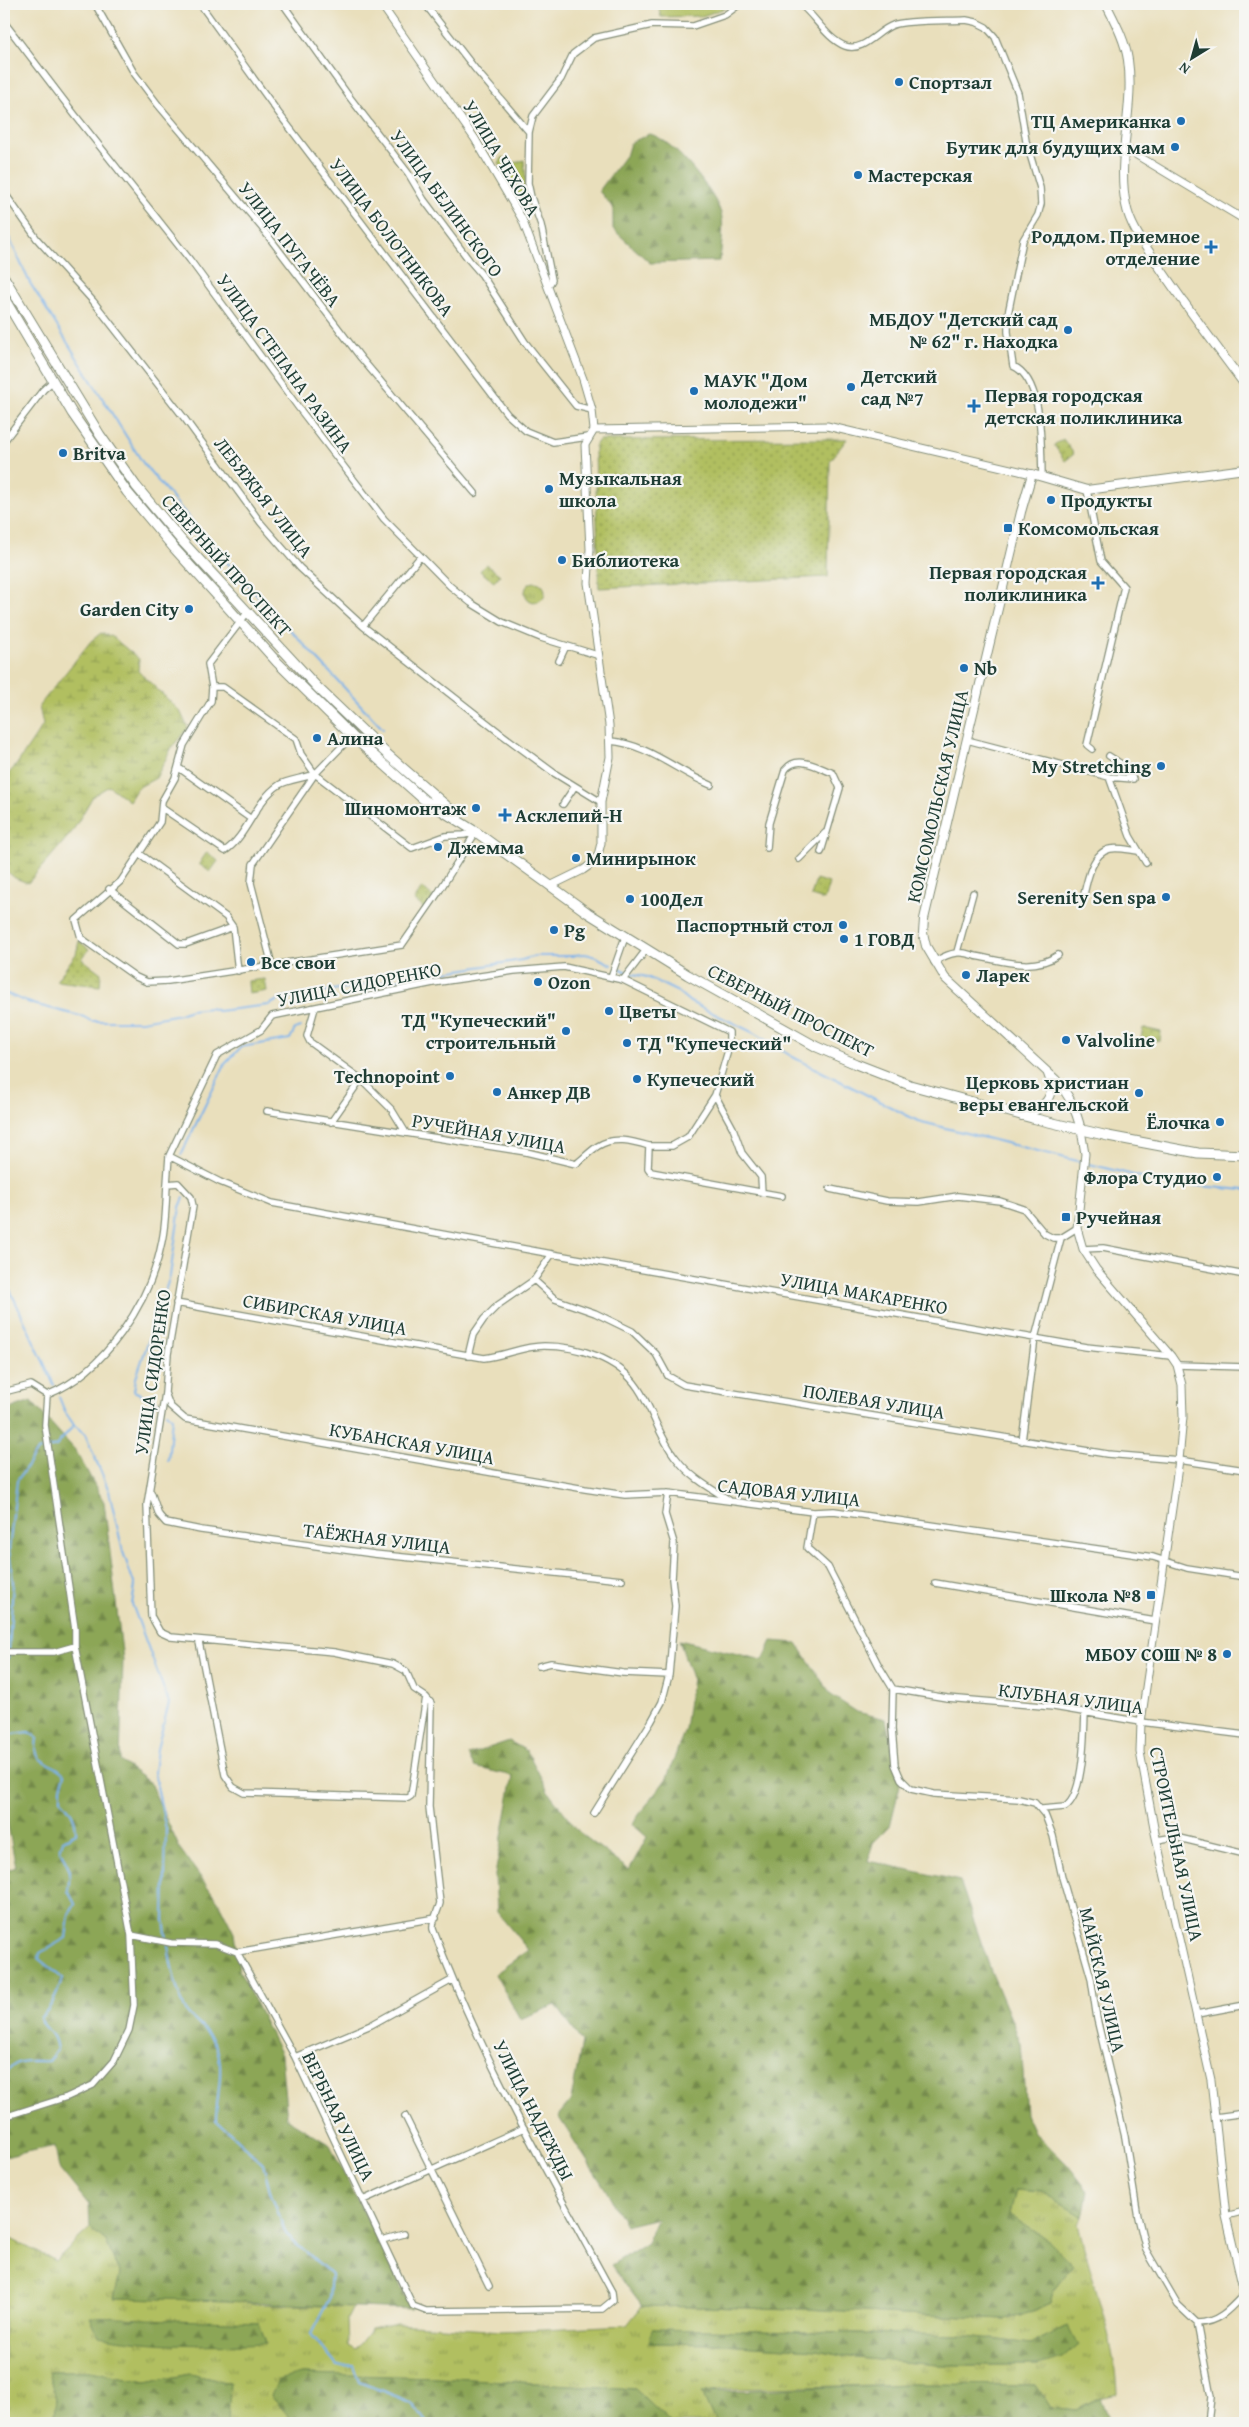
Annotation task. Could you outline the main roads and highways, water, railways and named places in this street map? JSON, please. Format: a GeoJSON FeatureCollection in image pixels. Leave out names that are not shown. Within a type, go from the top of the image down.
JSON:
{"type":"FeatureCollection","features":[{"type":"Feature","properties":{"kind":"main road"},"geometry":{"type":"LineString","coordinates":[[1106,4],[1122,38],[1128,63],[1129,92],[1124,190],[1132,224],[1165,276],[1245,386]]}},
{"type":"Feature","properties":{"kind":"main road","name":"СЕВЕРНЫЙ ПРОСПЕКТ"},"geometry":{"type":"LineString","coordinates":[[4,277],[81,407],[119,462],[162,518],[247,613],[355,724],[476,832]]}},
{"type":"Feature","properties":{"kind":"main road","name":"СЕВЕРНЫЙ ПРОСПЕКТ"},"geometry":{"type":"LineString","coordinates":[[4,298],[53,381],[110,469],[154,525],[239,620],[352,736],[423,799],[476,832],[550,886],[646,950],[818,1047],[856,1064],[910,1085],[1022,1116],[1198,1153],[1245,1155]]}},
{"type":"Feature","properties":{"kind":"main road","name":"КОМСОМОЛЬСКАЯ УЛИЦА"},"geometry":{"type":"LineString","coordinates":[[1082,1130],[1076,1108],[1067,1092],[1046,1070],[959,992],[934,962],[926,946],[923,933],[924,919],[1032,474],[1087,490],[1191,478],[1245,468]]}},
{"type":"Feature","properties":{"kind":"main road"},"geometry":{"type":"LineString","coordinates":[[154,525],[162,518]]}},
{"type":"Feature","properties":{"kind":"main road"},"geometry":{"type":"LineString","coordinates":[[1022,1116],[1038,1111],[1047,1100],[1051,1082],[1046,1070]]}},
{"type":"Feature","properties":{"kind":"waterway"},"geometry":{"type":"LineString","coordinates":[[4,227],[30,283],[143,463],[221,556],[383,729]]}},
{"type":"Feature","properties":{"kind":"waterway"},"geometry":{"type":"LineString","coordinates":[[4,993],[33,1004],[84,1017],[91,1021],[142,1021],[180,1014],[190,1010],[210,1008],[218,1011],[269,1005],[282,998],[522,960],[535,956],[573,956],[583,954],[593,956],[612,965]]}},
{"type":"Feature","properties":{"kind":"waterway"},"geometry":{"type":"LineString","coordinates":[[617,967],[629,973],[647,977],[678,992],[690,1002],[754,1033],[791,1056],[918,1121],[1165,1183],[1245,1190]]}},
{"type":"Feature","properties":{"kind":"waterway"},"geometry":{"type":"LineString","coordinates":[[181,1155],[225,1064],[241,1047],[290,1039],[295,1029],[301,1027]]}},
{"type":"Feature","properties":{"kind":"waterway"},"geometry":{"type":"LineString","coordinates":[[159,1403],[134,1391],[136,1378],[170,1276],[180,1207],[184,1198]]}},
{"type":"Feature","properties":{"kind":"waterway"},"geometry":{"type":"LineString","coordinates":[[4,1277],[54,1385]]}},
{"type":"Feature","properties":{"kind":"waterway"},"geometry":{"type":"LineString","coordinates":[[59,1397],[65,1412],[74,1425],[85,1434],[109,1491],[123,1552],[135,1586],[132,1604],[169,1703],[157,1749],[154,1772],[166,1829],[164,1921],[167,1940]]}},
{"type":"Feature","properties":{"kind":"waterway"},"geometry":{"type":"LineString","coordinates":[[167,1413],[172,1418],[168,1461]]}},
{"type":"Feature","properties":{"kind":"waterway"},"geometry":{"type":"LineString","coordinates":[[9,1650],[13,1582],[9,1550],[17,1481],[37,1451],[56,1446],[73,1426]]}},
{"type":"Feature","properties":{"kind":"waterway"},"geometry":{"type":"LineString","coordinates":[[4,1663],[9,1655]]}},
{"type":"Feature","properties":{"kind":"waterway"},"geometry":{"type":"LineString","coordinates":[[4,1733],[6,1735],[29,1732],[37,1738],[36,1748],[40,1759],[54,1766],[65,1775],[61,1787],[61,1800],[68,1807],[72,1815],[76,1833],[63,1840],[60,1850],[70,1871],[68,1891],[75,1904],[69,1915],[66,1938],[40,1953],[39,1959],[62,1978],[54,2000],[40,2018],[54,2038],[57,2050],[48,2061],[19,2062],[7,2073]]}},
{"type":"Feature","properties":{"kind":"waterway"},"geometry":{"type":"LineString","coordinates":[[168,1945],[175,1980],[184,2006],[190,2016],[212,2039],[218,2053],[220,2082],[216,2120],[263,2164],[271,2194],[286,2234],[331,2274],[329,2299],[311,2334],[337,2366],[353,2365],[359,2382],[411,2402],[427,2423]]}},
{"type":"Feature","properties":{"kind":"place","name":"Спортзал"},"geometry":{"type":"Point","coordinates":[899,82]}},
{"type":"Feature","properties":{"kind":"place","name":"ТЦ Американка"},"geometry":{"type":"Point","coordinates":[1181,121]}},
{"type":"Feature","properties":{"kind":"place","name":"Бутик для будущих мам"},"geometry":{"type":"Point","coordinates":[1175,147]}},
{"type":"Feature","properties":{"kind":"place","name":"Мастерская"},"geometry":{"type":"Point","coordinates":[858,175]}},
{"type":"Feature","properties":{"kind":"place","name":"Роддом. Приемное отделение"},"geometry":{"type":"Point","coordinates":[1211,247]}},
{"type":"Feature","properties":{"kind":"place","name":"МБДОУ \"Детский сад № 62\" г. Находка"},"geometry":{"type":"Point","coordinates":[1068,330]}},
{"type":"Feature","properties":{"kind":"place","name":"Детский сад №7"},"geometry":{"type":"Point","coordinates":[851,387]}},
{"type":"Feature","properties":{"kind":"place","name":"МАУК \"Дом молодежи\""},"geometry":{"type":"Point","coordinates":[694,391]}},
{"type":"Feature","properties":{"kind":"place","name":"Первая городская детская поликлиника"},"geometry":{"type":"Point","coordinates":[974,406]}},
{"type":"Feature","properties":{"kind":"place","name":"Britva"},"geometry":{"type":"Point","coordinates":[63,453]}},
{"type":"Feature","properties":{"kind":"place","name":"Музыкальная школа"},"geometry":{"type":"Point","coordinates":[549,489]}},
{"type":"Feature","properties":{"kind":"place","name":"Продукты"},"geometry":{"type":"Point","coordinates":[1051,500]}},
{"type":"Feature","properties":{"kind":"place","name":"Комсомольская"},"geometry":{"type":"Point","coordinates":[1008,528]}},
{"type":"Feature","properties":{"kind":"place","name":"Библиотека"},"geometry":{"type":"Point","coordinates":[562,560]}},
{"type":"Feature","properties":{"kind":"place","name":"Первая городская поликлиника"},"geometry":{"type":"Point","coordinates":[1098,583]}},
{"type":"Feature","properties":{"kind":"place","name":"Garden City"},"geometry":{"type":"Point","coordinates":[189,609]}},
{"type":"Feature","properties":{"kind":"place","name":"Nb"},"geometry":{"type":"Point","coordinates":[964,668]}},
{"type":"Feature","properties":{"kind":"place","name":"Алина"},"geometry":{"type":"Point","coordinates":[317,738]}},
{"type":"Feature","properties":{"kind":"place","name":"My Stretching"},"geometry":{"type":"Point","coordinates":[1161,766]}},
{"type":"Feature","properties":{"kind":"place","name":"Шиномонтаж"},"geometry":{"type":"Point","coordinates":[476,808]}},
{"type":"Feature","properties":{"kind":"place","name":"Асклепий-Н"},"geometry":{"type":"Point","coordinates":[505,815]}},
{"type":"Feature","properties":{"kind":"place","name":"Джемма"},"geometry":{"type":"Point","coordinates":[438,847]}},
{"type":"Feature","properties":{"kind":"place","name":"Минирынок"},"geometry":{"type":"Point","coordinates":[576,858]}},
{"type":"Feature","properties":{"kind":"place","name":"Serenity Sen spa"},"geometry":{"type":"Point","coordinates":[1166,897]}},
{"type":"Feature","properties":{"kind":"place","name":"100Дел"},"geometry":{"type":"Point","coordinates":[630,899]}},
{"type":"Feature","properties":{"kind":"place","name":"Паспортный стол"},"geometry":{"type":"Point","coordinates":[843,925]}},
{"type":"Feature","properties":{"kind":"place","name":"Pg"},"geometry":{"type":"Point","coordinates":[554,930]}},
{"type":"Feature","properties":{"kind":"place","name":"1 ГОВД"},"geometry":{"type":"Point","coordinates":[844,939]}},
{"type":"Feature","properties":{"kind":"place","name":"Все свои"},"geometry":{"type":"Point","coordinates":[251,962]}},
{"type":"Feature","properties":{"kind":"place","name":"Ларек"},"geometry":{"type":"Point","coordinates":[966,975]}},
{"type":"Feature","properties":{"kind":"place","name":"Ozon"},"geometry":{"type":"Point","coordinates":[538,982]}},
{"type":"Feature","properties":{"kind":"place","name":"Цветы"},"geometry":{"type":"Point","coordinates":[609,1011]}},
{"type":"Feature","properties":{"kind":"place","name":"ТД \"Купеческий\" строительный"},"geometry":{"type":"Point","coordinates":[566,1031]}},
{"type":"Feature","properties":{"kind":"place","name":"Valvoline"},"geometry":{"type":"Point","coordinates":[1066,1040]}},
{"type":"Feature","properties":{"kind":"place","name":"ТД \"Купеческий\""},"geometry":{"type":"Point","coordinates":[627,1043]}},
{"type":"Feature","properties":{"kind":"place","name":"Technopoint"},"geometry":{"type":"Point","coordinates":[450,1076]}},
{"type":"Feature","properties":{"kind":"place","name":"Купеческий"},"geometry":{"type":"Point","coordinates":[637,1079]}},
{"type":"Feature","properties":{"kind":"place","name":"Анкер ДВ"},"geometry":{"type":"Point","coordinates":[497,1092]}},
{"type":"Feature","properties":{"kind":"place","name":"Церковь христиан веры евангельской"},"geometry":{"type":"Point","coordinates":[1139,1093]}},
{"type":"Feature","properties":{"kind":"place","name":"Ёлочка"},"geometry":{"type":"Point","coordinates":[1220,1122]}},
{"type":"Feature","properties":{"kind":"place","name":"Флора Студио"},"geometry":{"type":"Point","coordinates":[1217,1177]}},
{"type":"Feature","properties":{"kind":"place","name":"Ручейная"},"geometry":{"type":"Point","coordinates":[1066,1217]}},
{"type":"Feature","properties":{"kind":"place","name":"Школа №8"},"geometry":{"type":"Point","coordinates":[1151,1595]}},
{"type":"Feature","properties":{"kind":"place","name":"МБОУ СОШ № 8"},"geometry":{"type":"Point","coordinates":[1227,1654]}}]}
